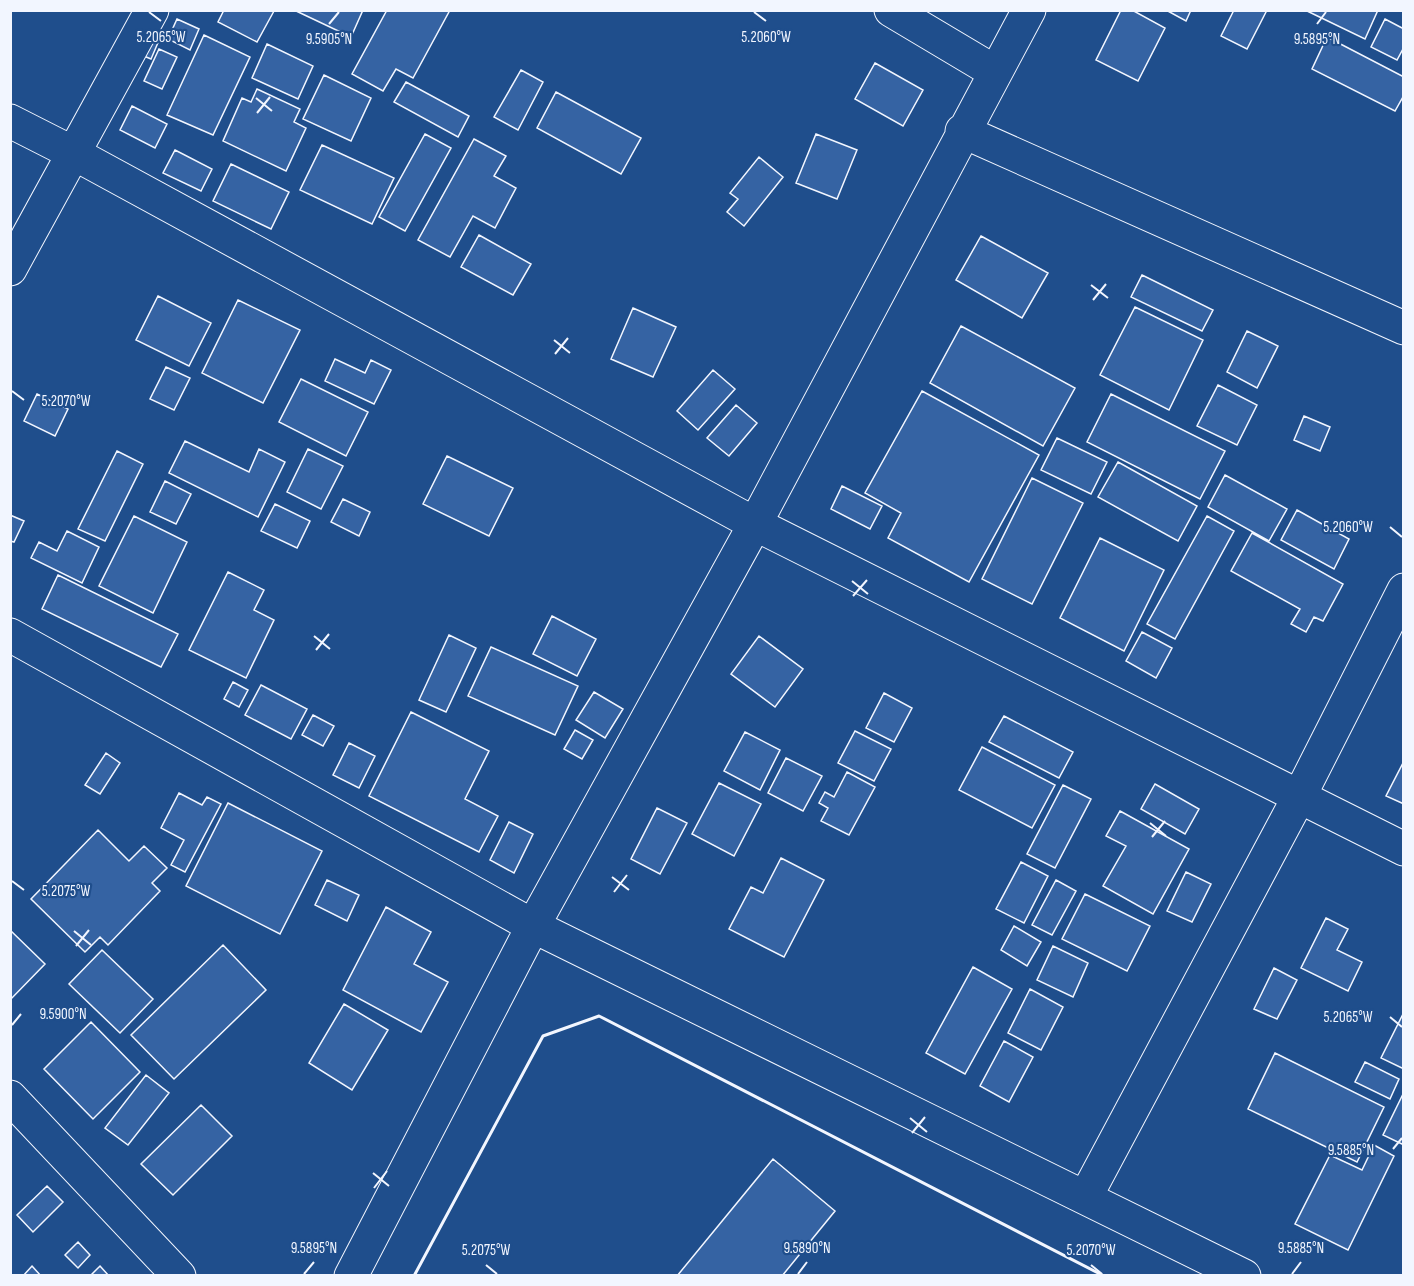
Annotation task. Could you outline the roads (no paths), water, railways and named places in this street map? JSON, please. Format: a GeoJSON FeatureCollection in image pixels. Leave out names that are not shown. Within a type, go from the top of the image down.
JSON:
{"type":"FeatureCollection","features":[{"type":"Feature","properties":{"kind":"street"},"geometry":{"type":"LineString","coordinates":[[10,269],[153,10]]}},
{"type":"Feature","properties":{"kind":"street"},"geometry":{"type":"LineString","coordinates":[[891,10],[995,72]]}},
{"type":"Feature","properties":{"kind":"street"},"geometry":{"type":"LineString","coordinates":[[351,1275],[533,926],[755,524],[962,131],[1029,10]]}},
{"type":"Feature","properties":{"kind":"street"},"geometry":{"type":"LineString","coordinates":[[10,121],[75,154],[755,524],[1404,849]]}},
{"type":"Feature","properties":{"kind":"street"},"geometry":{"type":"LineString","coordinates":[[962,131],[1404,328]]}},
{"type":"Feature","properties":{"kind":"street"},"geometry":{"type":"LineString","coordinates":[[1086,1196],[1300,795],[1404,590]]}},
{"type":"Feature","properties":{"kind":"street"},"geometry":{"type":"LineString","coordinates":[[10,636],[533,926],[1244,1275]]}},
{"type":"Feature","properties":{"kind":"street"},"geometry":{"type":"LineString","coordinates":[[10,1097],[179,1275]]}}]}
